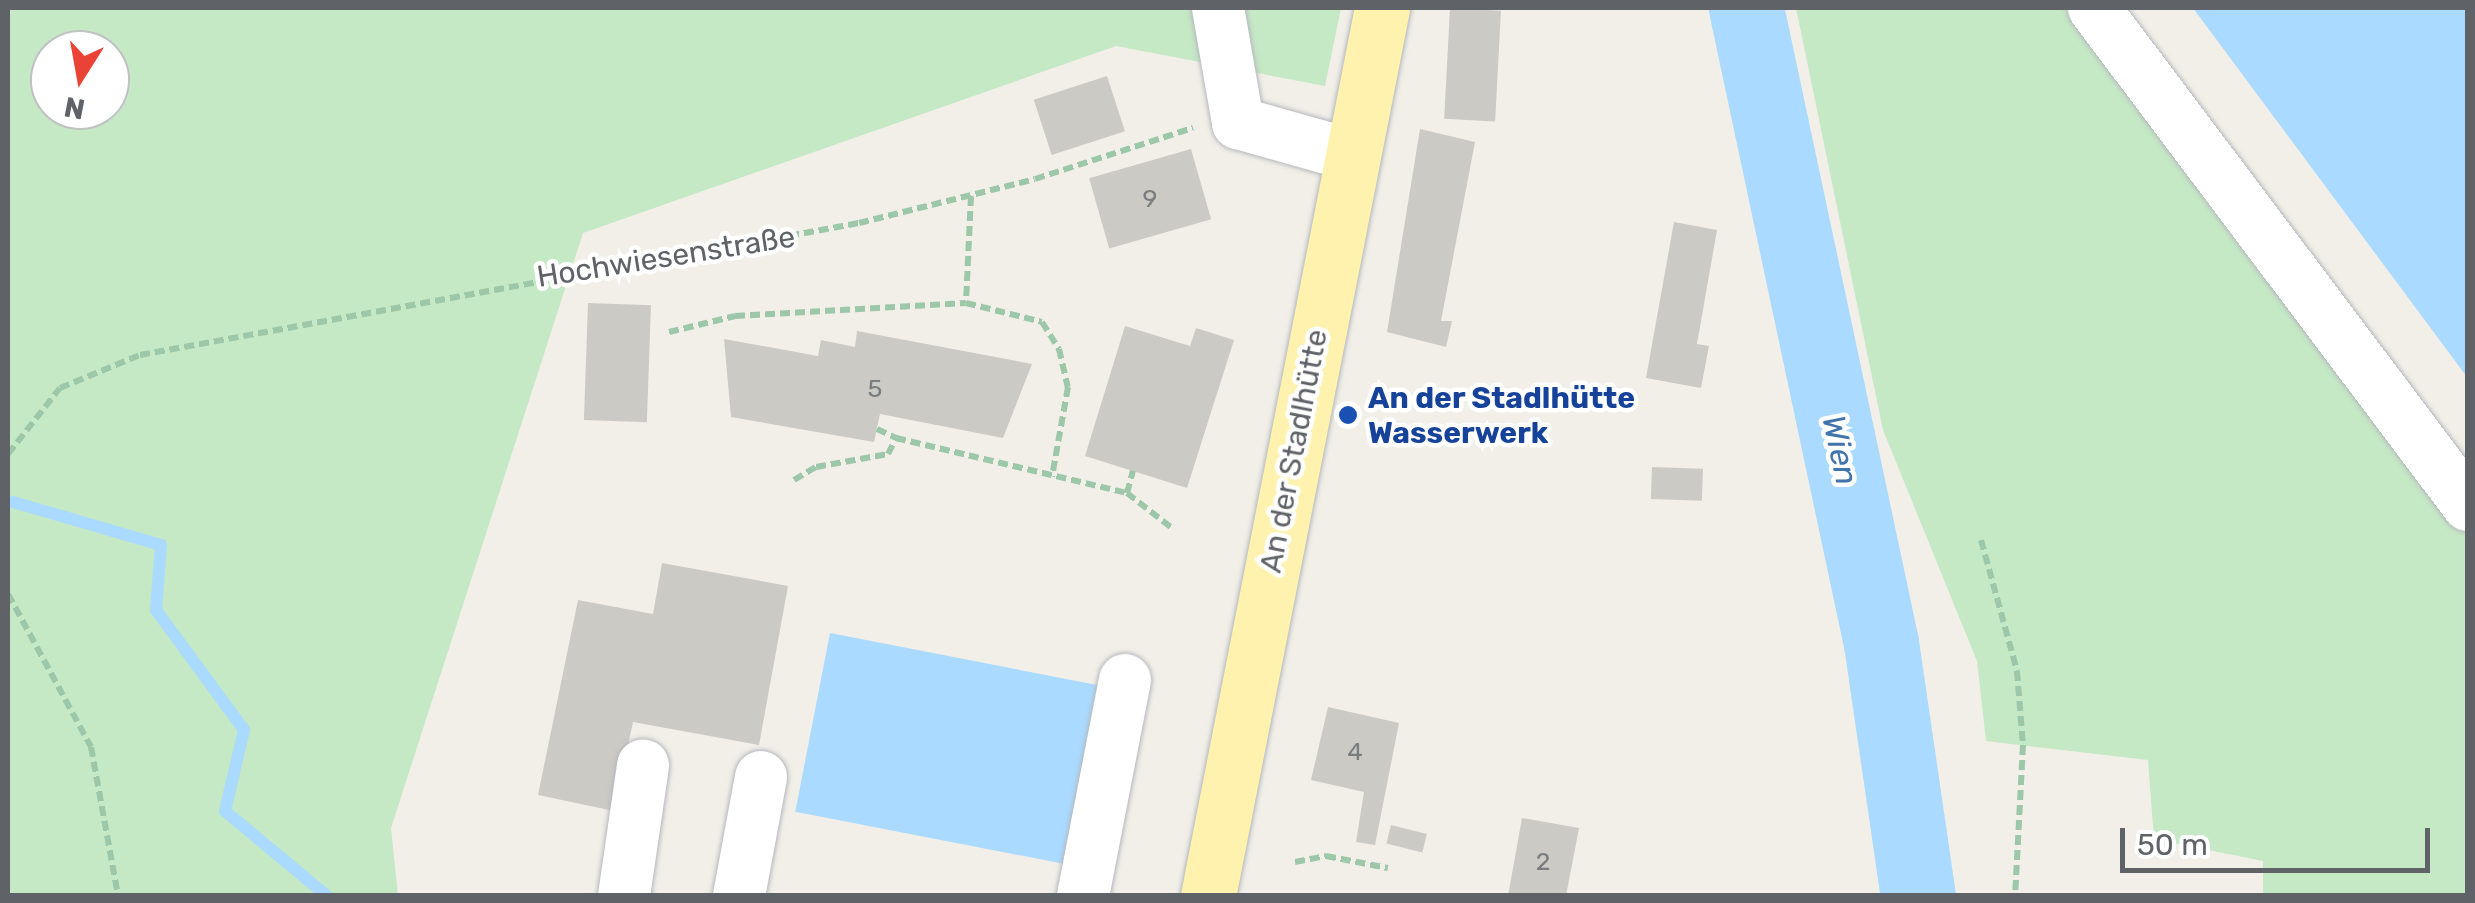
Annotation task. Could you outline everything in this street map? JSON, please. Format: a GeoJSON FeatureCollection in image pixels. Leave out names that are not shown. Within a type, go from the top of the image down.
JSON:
{"type":"FeatureCollection","features":[{"type":"Feature","properties":{"kind":"main road","name":"An der Stadlhütte"},"geometry":{"type":"LineString","coordinates":[[1208,896],[1382,8]]}},
{"type":"Feature","properties":{"kind":"street"},"geometry":{"type":"LineString","coordinates":[[1218,8],[1238,124],[1352,155]]}},
{"type":"Feature","properties":{"kind":"street"},"geometry":{"type":"LineString","coordinates":[[2094,8],[2468,504]]}},
{"type":"Feature","properties":{"kind":"street"},"geometry":{"type":"LineString","coordinates":[[1084,896],[1125,680]]}},
{"type":"Feature","properties":{"kind":"street"},"geometry":{"type":"LineString","coordinates":[[624,896],[642,765]]}},
{"type":"Feature","properties":{"kind":"street"},"geometry":{"type":"LineString","coordinates":[[738,896],[761,777]]}},
{"type":"Feature","properties":{"kind":"path","name":"Hochwiesenstraße"},"geometry":{"type":"LineString","coordinates":[[8,454],[34,410],[60,388],[140,355],[778,240],[971,196],[1175,132],[1238,124]]}},
{"type":"Feature","properties":{"kind":"path"},"geometry":{"type":"LineString","coordinates":[[966,303],[971,196]]}},
{"type":"Feature","properties":{"kind":"path"},"geometry":{"type":"LineString","coordinates":[[670,332],[735,316],[966,303],[1042,322],[1059,349],[1068,387],[1052,477]]}},
{"type":"Feature","properties":{"kind":"path"},"geometry":{"type":"LineString","coordinates":[[876,429],[896,438],[1127,493],[1173,529]]}},
{"type":"Feature","properties":{"kind":"path"},"geometry":{"type":"LineString","coordinates":[[794,480],[816,467],[888,454],[896,438]]}},
{"type":"Feature","properties":{"kind":"path"},"geometry":{"type":"LineString","coordinates":[[1127,493],[1133,471]]}},
{"type":"Feature","properties":{"kind":"path"},"geometry":{"type":"LineString","coordinates":[[1982,540],[2017,671],[2023,745],[2015,896]]}},
{"type":"Feature","properties":{"kind":"path"},"geometry":{"type":"LineString","coordinates":[[8,594],[91,747],[118,896]]}},
{"type":"Feature","properties":{"kind":"path"},"geometry":{"type":"LineString","coordinates":[[1294,862],[1326,856],[1388,868]]}},
{"type":"Feature","properties":{"kind":"green space"},"geometry":{"type":"Polygon","coordinates":[[[8,8],[1341,8],[1325,86],[1116,46],[583,233],[391,828],[398,896],[8,895],[8,8]]]}},
{"type":"Feature","properties":{"kind":"green space"},"geometry":{"type":"Polygon","coordinates":[[[1796,8],[2081,8],[2467,527],[2467,895],[2263,895],[2263,861],[2154,839],[2148,760],[1986,741],[1977,661],[1883,430],[1796,8]]]}},
{"type":"Feature","properties":{"kind":"water"},"geometry":{"type":"Polygon","coordinates":[[[2193,8],[2467,8],[2467,377],[2193,8]]]}},
{"type":"Feature","properties":{"kind":"water"},"geometry":{"type":"Polygon","coordinates":[[[830,633],[1105,686],[1070,865],[795,812],[830,633]]]}},
{"type":"Feature","properties":{"kind":"building"},"geometry":{"type":"Polygon","coordinates":[[[1450,8],[1501,11],[1495,122],[1444,119],[1450,8]]]}},
{"type":"Feature","properties":{"kind":"building"},"geometry":{"type":"Polygon","coordinates":[[[1107,76],[1125,131],[1052,155],[1034,100],[1107,76]]]}},
{"type":"Feature","properties":{"kind":"building"},"geometry":{"type":"Polygon","coordinates":[[[1420,129],[1475,142],[1441,321],[1452,321],[1446,347],[1387,332],[1420,129]]]}},
{"type":"Feature","properties":{"kind":"building"},"geometry":{"type":"Polygon","coordinates":[[[1191,149],[1211,219],[1109,248],[1089,178],[1191,149]]]}},
{"type":"Feature","properties":{"kind":"building"},"geometry":{"type":"Polygon","coordinates":[[[1674,222],[1717,230],[1697,344],[1709,346],[1701,388],[1646,378],[1674,222]]]}},
{"type":"Feature","properties":{"kind":"building"},"geometry":{"type":"Polygon","coordinates":[[[588,303],[651,305],[647,422],[584,420],[588,303]]]}},
{"type":"Feature","properties":{"kind":"building"},"geometry":{"type":"Polygon","coordinates":[[[1125,326],[1190,346],[1196,328],[1234,340],[1187,488],[1085,456],[1125,326]]]}},
{"type":"Feature","properties":{"kind":"building"},"geometry":{"type":"Polygon","coordinates":[[[857,331],[1032,364],[1003,438],[880,414],[874,442],[731,417],[724,339],[818,356],[821,340],[855,347],[857,331]]]}},
{"type":"Feature","properties":{"kind":"building"},"geometry":{"type":"Polygon","coordinates":[[[1652,467],[1703,469],[1702,501],[1651,499],[1652,467]]]}},
{"type":"Feature","properties":{"kind":"building"},"geometry":{"type":"Polygon","coordinates":[[[662,563],[788,586],[759,745],[633,722],[614,811],[538,795],[578,600],[653,614],[662,563]]]}},
{"type":"Feature","properties":{"kind":"building"},"geometry":{"type":"Polygon","coordinates":[[[1328,707],[1399,723],[1375,845],[1356,842],[1364,792],[1311,780],[1328,707]]]}},
{"type":"Feature","properties":{"kind":"building"},"geometry":{"type":"Polygon","coordinates":[[[1522,818],[1579,828],[1566,896],[1508,896],[1522,818]]]}},
{"type":"Feature","properties":{"kind":"building"},"geometry":{"type":"Polygon","coordinates":[[[1391,825],[1427,834],[1422,852],[1386,843],[1391,825]]]}},
{"type":"Feature","properties":{"kind":"waterway","name":"Wien"},"geometry":{"type":"LineString","coordinates":[[1746,8],[1881,643],[1918,896]]}},
{"type":"Feature","properties":{"kind":"waterway"},"geometry":{"type":"LineString","coordinates":[[13,502],[161,545],[156,610],[244,730],[225,811],[327,896]]}},
{"type":"Feature","properties":{"kind":"place","name":"An der Stadlhütte Wasserwerk"},"geometry":{"type":"Point","coordinates":[1348,415]}}]}
